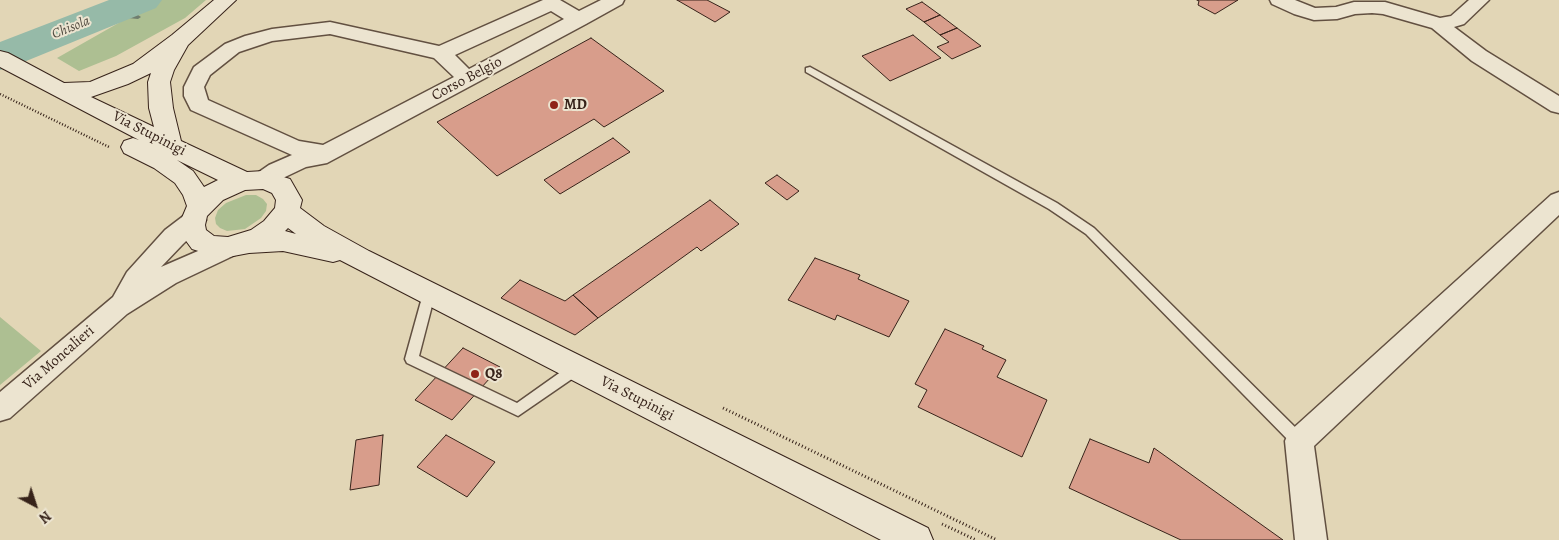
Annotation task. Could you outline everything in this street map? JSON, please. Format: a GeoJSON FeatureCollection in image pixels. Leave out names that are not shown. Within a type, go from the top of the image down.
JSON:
{"type":"FeatureCollection","features":[{"type":"Feature","properties":{"kind":"street"},"geometry":{"type":"LineString","coordinates":[[0,58],[43,95],[92,89],[120,80],[142,69],[180,40],[226,0]]}},
{"type":"Feature","properties":{"kind":"street","name":"Corso Belgio"},"geometry":{"type":"LineString","coordinates":[[270,191],[323,155],[616,0]]}},
{"type":"Feature","properties":{"kind":"street"},"geometry":{"type":"LineString","coordinates":[[1279,0],[1314,14],[1337,14],[1354,8],[1385,8],[1439,24],[1479,56],[1559,106]]}},
{"type":"Feature","properties":{"kind":"street"},"geometry":{"type":"LineString","coordinates":[[1439,24],[1457,20],[1480,0]]}},
{"type":"Feature","properties":{"kind":"street"},"geometry":{"type":"LineString","coordinates":[[441,53],[552,3],[580,20]]}},
{"type":"Feature","properties":{"kind":"street"},"geometry":{"type":"LineString","coordinates":[[323,155],[295,148],[199,105],[194,88],[201,72],[232,48],[252,40],[272,35],[330,28],[441,53],[468,78]]}},
{"type":"Feature","properties":{"kind":"street"},"geometry":{"type":"LineString","coordinates":[[170,145],[161,108],[159,82],[163,70],[180,40]]}},
{"type":"Feature","properties":{"kind":"street"},"geometry":{"type":"LineString","coordinates":[[0,78],[43,95],[174,169],[184,177],[195,193],[197,213]]}},
{"type":"Feature","properties":{"kind":"street","name":"Via Stupinigi"},"geometry":{"type":"LineString","coordinates":[[43,95],[170,145],[227,174],[270,191],[296,220],[359,258],[916,540]]}},
{"type":"Feature","properties":{"kind":"street"},"geometry":{"type":"LineString","coordinates":[[228,186],[270,191],[273,228],[260,237],[236,245],[214,246],[202,242],[194,234],[192,225],[197,213],[214,193],[228,186]]}},
{"type":"Feature","properties":{"kind":"street"},"geometry":{"type":"LineString","coordinates":[[1311,540],[1299,441],[1559,201]]}},
{"type":"Feature","properties":{"kind":"street","name":"Via Moncalieri"},"geometry":{"type":"LineString","coordinates":[[118,307],[136,280],[197,213]]}},
{"type":"Feature","properties":{"kind":"street","name":"Via Stupinigi"},"geometry":{"type":"LineString","coordinates":[[236,245],[283,241],[359,258]]}},
{"type":"Feature","properties":{"kind":"street","name":"Via Moncalieri"},"geometry":{"type":"LineString","coordinates":[[0,409],[118,307],[168,276],[236,245]]}},
{"type":"Feature","properties":{"kind":"lane"},"geometry":{"type":"LineString","coordinates":[[810,70],[1053,206],[1090,232],[1299,441]]}},
{"type":"Feature","properties":{"kind":"lane"},"geometry":{"type":"LineString","coordinates":[[430,294],[412,359],[518,410],[576,368]]}},
{"type":"Feature","properties":{"kind":"path"},"geometry":{"type":"LineString","coordinates":[[0,94],[43,95],[110,148]]}},
{"type":"Feature","properties":{"kind":"path"},"geometry":{"type":"LineString","coordinates":[[718,405],[997,540]]}},
{"type":"Feature","properties":{"kind":"green space"},"geometry":{"type":"Polygon","coordinates":[[[159,0],[206,0],[185,18],[116,56],[79,71],[57,58],[159,0]]]}},
{"type":"Feature","properties":{"kind":"green space"},"geometry":{"type":"Polygon","coordinates":[[[246,195],[256,195],[267,204],[266,211],[261,218],[245,229],[227,231],[220,228],[216,224],[215,218],[218,210],[226,203],[246,195]]]}},
{"type":"Feature","properties":{"kind":"green space"},"geometry":{"type":"Polygon","coordinates":[[[0,317],[41,351],[0,385],[0,317]]]}},
{"type":"Feature","properties":{"kind":"building"},"geometry":{"type":"Polygon","coordinates":[[[677,0],[707,0],[730,12],[715,22],[677,0]]]}},
{"type":"Feature","properties":{"kind":"building"},"geometry":{"type":"Polygon","coordinates":[[[1197,0],[1238,0],[1215,14],[1198,5],[1199,1],[1197,0]]]}},
{"type":"Feature","properties":{"kind":"building"},"geometry":{"type":"Polygon","coordinates":[[[922,2],[940,15],[924,22],[906,9],[922,2]]]}},
{"type":"Feature","properties":{"kind":"building"},"geometry":{"type":"Polygon","coordinates":[[[940,15],[957,28],[940,35],[924,22],[940,15]]]}},
{"type":"Feature","properties":{"kind":"building"},"geometry":{"type":"Polygon","coordinates":[[[957,28],[981,46],[952,59],[937,47],[949,42],[940,35],[957,28]]]}},
{"type":"Feature","properties":{"kind":"building"},"geometry":{"type":"Polygon","coordinates":[[[913,35],[941,58],[890,81],[862,56],[913,35]]]}},
{"type":"Feature","properties":{"kind":"building","name":"MD"},"geometry":{"type":"Polygon","coordinates":[[[591,38],[664,91],[604,127],[594,119],[497,176],[437,122],[591,38]]]}},
{"type":"Feature","properties":{"kind":"building"},"geometry":{"type":"Polygon","coordinates":[[[613,138],[630,152],[560,194],[544,180],[613,138]]]}},
{"type":"Feature","properties":{"kind":"building"},"geometry":{"type":"Polygon","coordinates":[[[777,175],[799,191],[787,200],[765,183],[777,175]]]}},
{"type":"Feature","properties":{"kind":"building"},"geometry":{"type":"Polygon","coordinates":[[[710,200],[739,224],[701,251],[697,247],[598,318],[573,295],[710,200]]]}},
{"type":"Feature","properties":{"kind":"building"},"geometry":{"type":"Polygon","coordinates":[[[815,258],[860,275],[858,279],[909,301],[889,337],[837,315],[835,320],[788,300],[815,258]]]}},
{"type":"Feature","properties":{"kind":"building"},"geometry":{"type":"Polygon","coordinates":[[[520,280],[565,301],[573,295],[598,318],[575,335],[501,298],[520,280]]]}},
{"type":"Feature","properties":{"kind":"building"},"geometry":{"type":"Polygon","coordinates":[[[945,329],[984,346],[982,349],[1006,360],[997,377],[1047,400],[1022,457],[918,407],[927,390],[915,384],[945,329]]]}},
{"type":"Feature","properties":{"kind":"building"},"geometry":{"type":"Polygon","coordinates":[[[463,348],[500,367],[452,420],[415,400],[463,348]]]}},
{"type":"Feature","properties":{"kind":"building"},"geometry":{"type":"Polygon","coordinates":[[[383,435],[379,485],[350,490],[356,440],[383,435]]]}},
{"type":"Feature","properties":{"kind":"building"},"geometry":{"type":"Polygon","coordinates":[[[446,435],[495,462],[467,497],[417,467],[446,435]]]}},
{"type":"Feature","properties":{"kind":"building"},"geometry":{"type":"Polygon","coordinates":[[[1090,439],[1149,463],[1154,448],[1283,540],[1181,540],[1069,488],[1090,439]]]}},
{"type":"Feature","properties":{"kind":"waterway","name":"Chisola"},"geometry":{"type":"LineString","coordinates":[[0,57],[143,0]]}},
{"type":"Feature","properties":{"kind":"waterway"},"geometry":{"type":"LineString","coordinates":[[109,15],[138,17]]}},
{"type":"Feature","properties":{"kind":"place","name":"MD"},"geometry":{"type":"Point","coordinates":[554,105]}},
{"type":"Feature","properties":{"kind":"place","name":"Q8"},"geometry":{"type":"Point","coordinates":[475,374]}}]}
